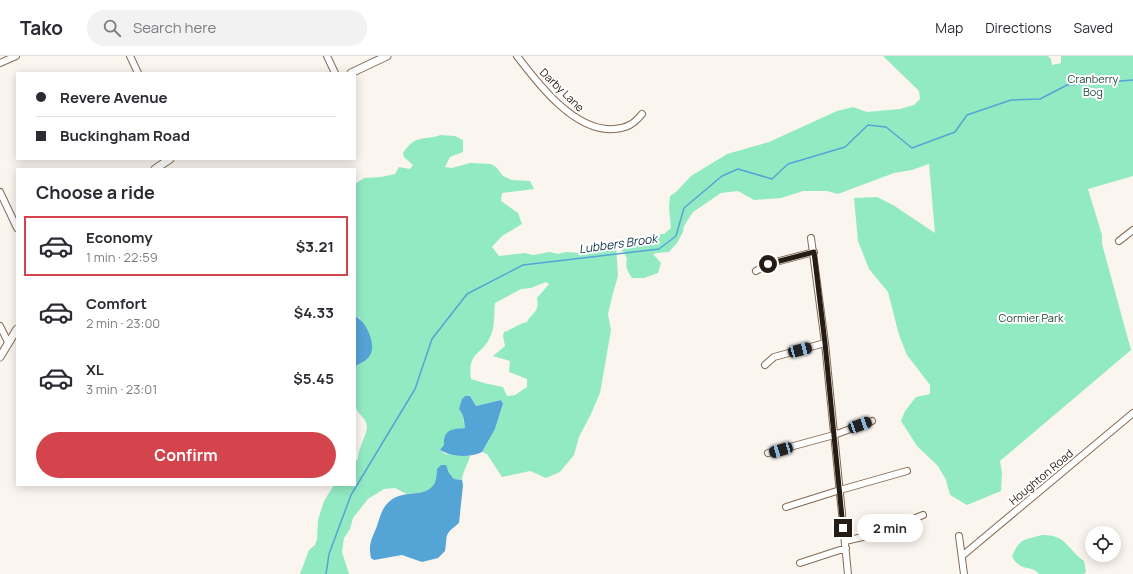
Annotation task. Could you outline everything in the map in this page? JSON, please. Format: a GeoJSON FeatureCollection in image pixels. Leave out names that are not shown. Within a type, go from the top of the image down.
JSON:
{"type":"FeatureCollection","features":[{"type":"Feature","properties":{"kind":"street"},"geometry":{"type":"LineString","coordinates":[[3,60],[16,56]]}},
{"type":"Feature","properties":{"kind":"street"},"geometry":{"type":"LineString","coordinates":[[130,56],[138,72]]}},
{"type":"Feature","properties":{"kind":"street"},"geometry":{"type":"LineString","coordinates":[[327,56],[335,72]]}},
{"type":"Feature","properties":{"kind":"street"},"geometry":{"type":"LineString","coordinates":[[353,72],[387,56]]}},
{"type":"Feature","properties":{"kind":"street","name":"Darby Lane"},"geometry":{"type":"LineString","coordinates":[[518,56],[527,69],[555,99],[570,114],[582,122],[606,130],[620,129],[636,122],[642,114]]}},
{"type":"Feature","properties":{"kind":"street"},"geometry":{"type":"LineString","coordinates":[[156,168],[168,160]]}},
{"type":"Feature","properties":{"kind":"street"},"geometry":{"type":"LineString","coordinates":[[0,192],[16,226]]}},
{"type":"Feature","properties":{"kind":"street"},"geometry":{"type":"LineString","coordinates":[[1119,241],[1133,230]]}},
{"type":"Feature","properties":{"kind":"street"},"geometry":{"type":"LineString","coordinates":[[811,238],[825,343],[848,574]]}},
{"type":"Feature","properties":{"kind":"street"},"geometry":{"type":"LineString","coordinates":[[756,271],[769,264],[814,252]]}},
{"type":"Feature","properties":{"kind":"street"},"geometry":{"type":"LineString","coordinates":[[0,326],[8,342]]}},
{"type":"Feature","properties":{"kind":"street"},"geometry":{"type":"LineString","coordinates":[[0,357],[16,330]]}},
{"type":"Feature","properties":{"kind":"street"},"geometry":{"type":"LineString","coordinates":[[764,365],[774,357],[825,343]]}},
{"type":"Feature","properties":{"kind":"street","name":"Houghton Road"},"geometry":{"type":"LineString","coordinates":[[962,556],[1133,413]]}},
{"type":"Feature","properties":{"kind":"street"},"geometry":{"type":"LineString","coordinates":[[768,453],[834,435],[872,421]]}},
{"type":"Feature","properties":{"kind":"street"},"geometry":{"type":"LineString","coordinates":[[786,507],[907,471]]}},
{"type":"Feature","properties":{"kind":"street"},"geometry":{"type":"LineString","coordinates":[[844,541],[876,534],[922,515]]}},
{"type":"Feature","properties":{"kind":"street"},"geometry":{"type":"LineString","coordinates":[[959,536],[964,574]]}},
{"type":"Feature","properties":{"kind":"street"},"geometry":{"type":"LineString","coordinates":[[800,563],[846,548]]}},
{"type":"Feature","properties":{"kind":"green space","name":"Cormier Park"},"geometry":{"type":"Polygon","coordinates":[[[883,56],[1048,56],[1051,59],[1052,65],[1061,63],[1061,56],[1133,56],[1133,176],[1088,189],[1102,235],[1102,244],[1131,350],[1000,461],[1002,473],[1001,491],[967,505],[950,495],[946,480],[938,466],[917,446],[901,421],[905,411],[916,397],[930,394],[930,385],[907,355],[899,335],[888,292],[869,269],[858,241],[854,198],[877,197],[893,205],[935,233],[929,164],[912,170],[894,173],[838,194],[827,191],[803,191],[781,198],[754,200],[738,191],[721,193],[693,212],[684,226],[683,232],[677,243],[669,252],[653,254],[661,263],[658,273],[644,278],[632,278],[627,269],[627,258],[622,250],[653,234],[664,234],[671,228],[669,208],[670,196],[676,192],[691,176],[727,154],[769,142],[837,111],[853,107],[867,112],[900,109],[914,105],[920,99],[919,91],[883,56]]]}},
{"type":"Feature","properties":{"kind":"green space"},"geometry":{"type":"Polygon","coordinates":[[[441,135],[455,136],[463,140],[463,152],[450,157],[445,167],[452,168],[470,163],[491,164],[496,167],[503,176],[512,180],[530,181],[534,189],[502,193],[501,201],[518,213],[522,224],[502,236],[492,247],[499,256],[525,253],[533,255],[550,252],[558,254],[566,252],[582,253],[616,245],[618,276],[608,314],[611,330],[600,393],[579,437],[574,455],[560,472],[546,478],[530,471],[502,477],[487,454],[482,452],[495,429],[503,405],[501,400],[476,406],[470,396],[462,412],[465,428],[460,428],[440,450],[445,454],[470,456],[462,480],[454,479],[449,473],[448,469],[437,469],[437,477],[432,488],[425,492],[407,494],[395,488],[384,489],[368,499],[353,518],[350,529],[344,538],[342,552],[349,574],[300,574],[309,550],[315,545],[317,539],[318,520],[324,501],[333,486],[356,486],[356,460],[358,459],[359,450],[367,430],[364,418],[356,407],[356,366],[368,358],[360,318],[356,316],[356,183],[364,178],[395,174],[399,167],[410,169],[413,165],[404,157],[403,153],[412,143],[420,139],[441,135]],[[546,282],[531,288],[521,289],[495,303],[492,332],[488,342],[473,358],[470,370],[471,379],[503,387],[507,396],[515,395],[527,387],[527,379],[509,372],[510,361],[493,356],[505,346],[503,336],[504,332],[527,322],[535,312],[538,303],[537,298],[549,284],[546,282]]]}},
{"type":"Feature","properties":{"kind":"green space"},"geometry":{"type":"Polygon","coordinates":[[[1042,535],[1056,537],[1066,543],[1084,561],[1086,572],[1084,574],[1039,574],[1033,569],[1018,565],[1012,556],[1020,543],[1027,539],[1042,535]]]}},
{"type":"Feature","properties":{"kind":"water"},"geometry":{"type":"Polygon","coordinates":[[[356,317],[367,329],[372,341],[371,353],[368,358],[356,366],[356,317]]]}},
{"type":"Feature","properties":{"kind":"water"},"geometry":{"type":"Polygon","coordinates":[[[465,396],[470,396],[476,406],[501,400],[503,404],[495,429],[482,452],[461,456],[440,450],[444,445],[445,436],[447,433],[453,430],[465,428],[463,416],[459,409],[462,399],[465,396]]]}},
{"type":"Feature","properties":{"kind":"water"},"geometry":{"type":"Polygon","coordinates":[[[441,465],[446,465],[449,473],[454,479],[462,480],[463,485],[459,523],[450,530],[447,535],[445,551],[438,558],[422,562],[402,555],[374,560],[371,558],[371,541],[385,506],[397,497],[427,491],[432,487],[436,480],[437,469],[441,465]]]}},
{"type":"Feature","properties":{"kind":"waterway","name":"Lubbers Brook"},"geometry":{"type":"LineString","coordinates":[[326,574],[329,554],[351,495],[415,389],[432,339],[467,294],[523,265],[659,249],[676,236],[684,208],[722,176],[738,169],[772,179],[788,164],[845,147],[868,125],[886,127],[912,148],[955,132],[967,115],[1011,100],[1040,99],[1067,85],[1133,80]]}},
{"type":"Feature","properties":{"kind":"route"},"geometry":{"type":"LineString","coordinates":[[768,264],[814,252],[825,343],[843,528]]}},
{"type":"Feature","properties":{"kind":"park label","name":"Cranberry Bog"},"geometry":{"type":"Point","coordinates":[1093,85]}}]}
